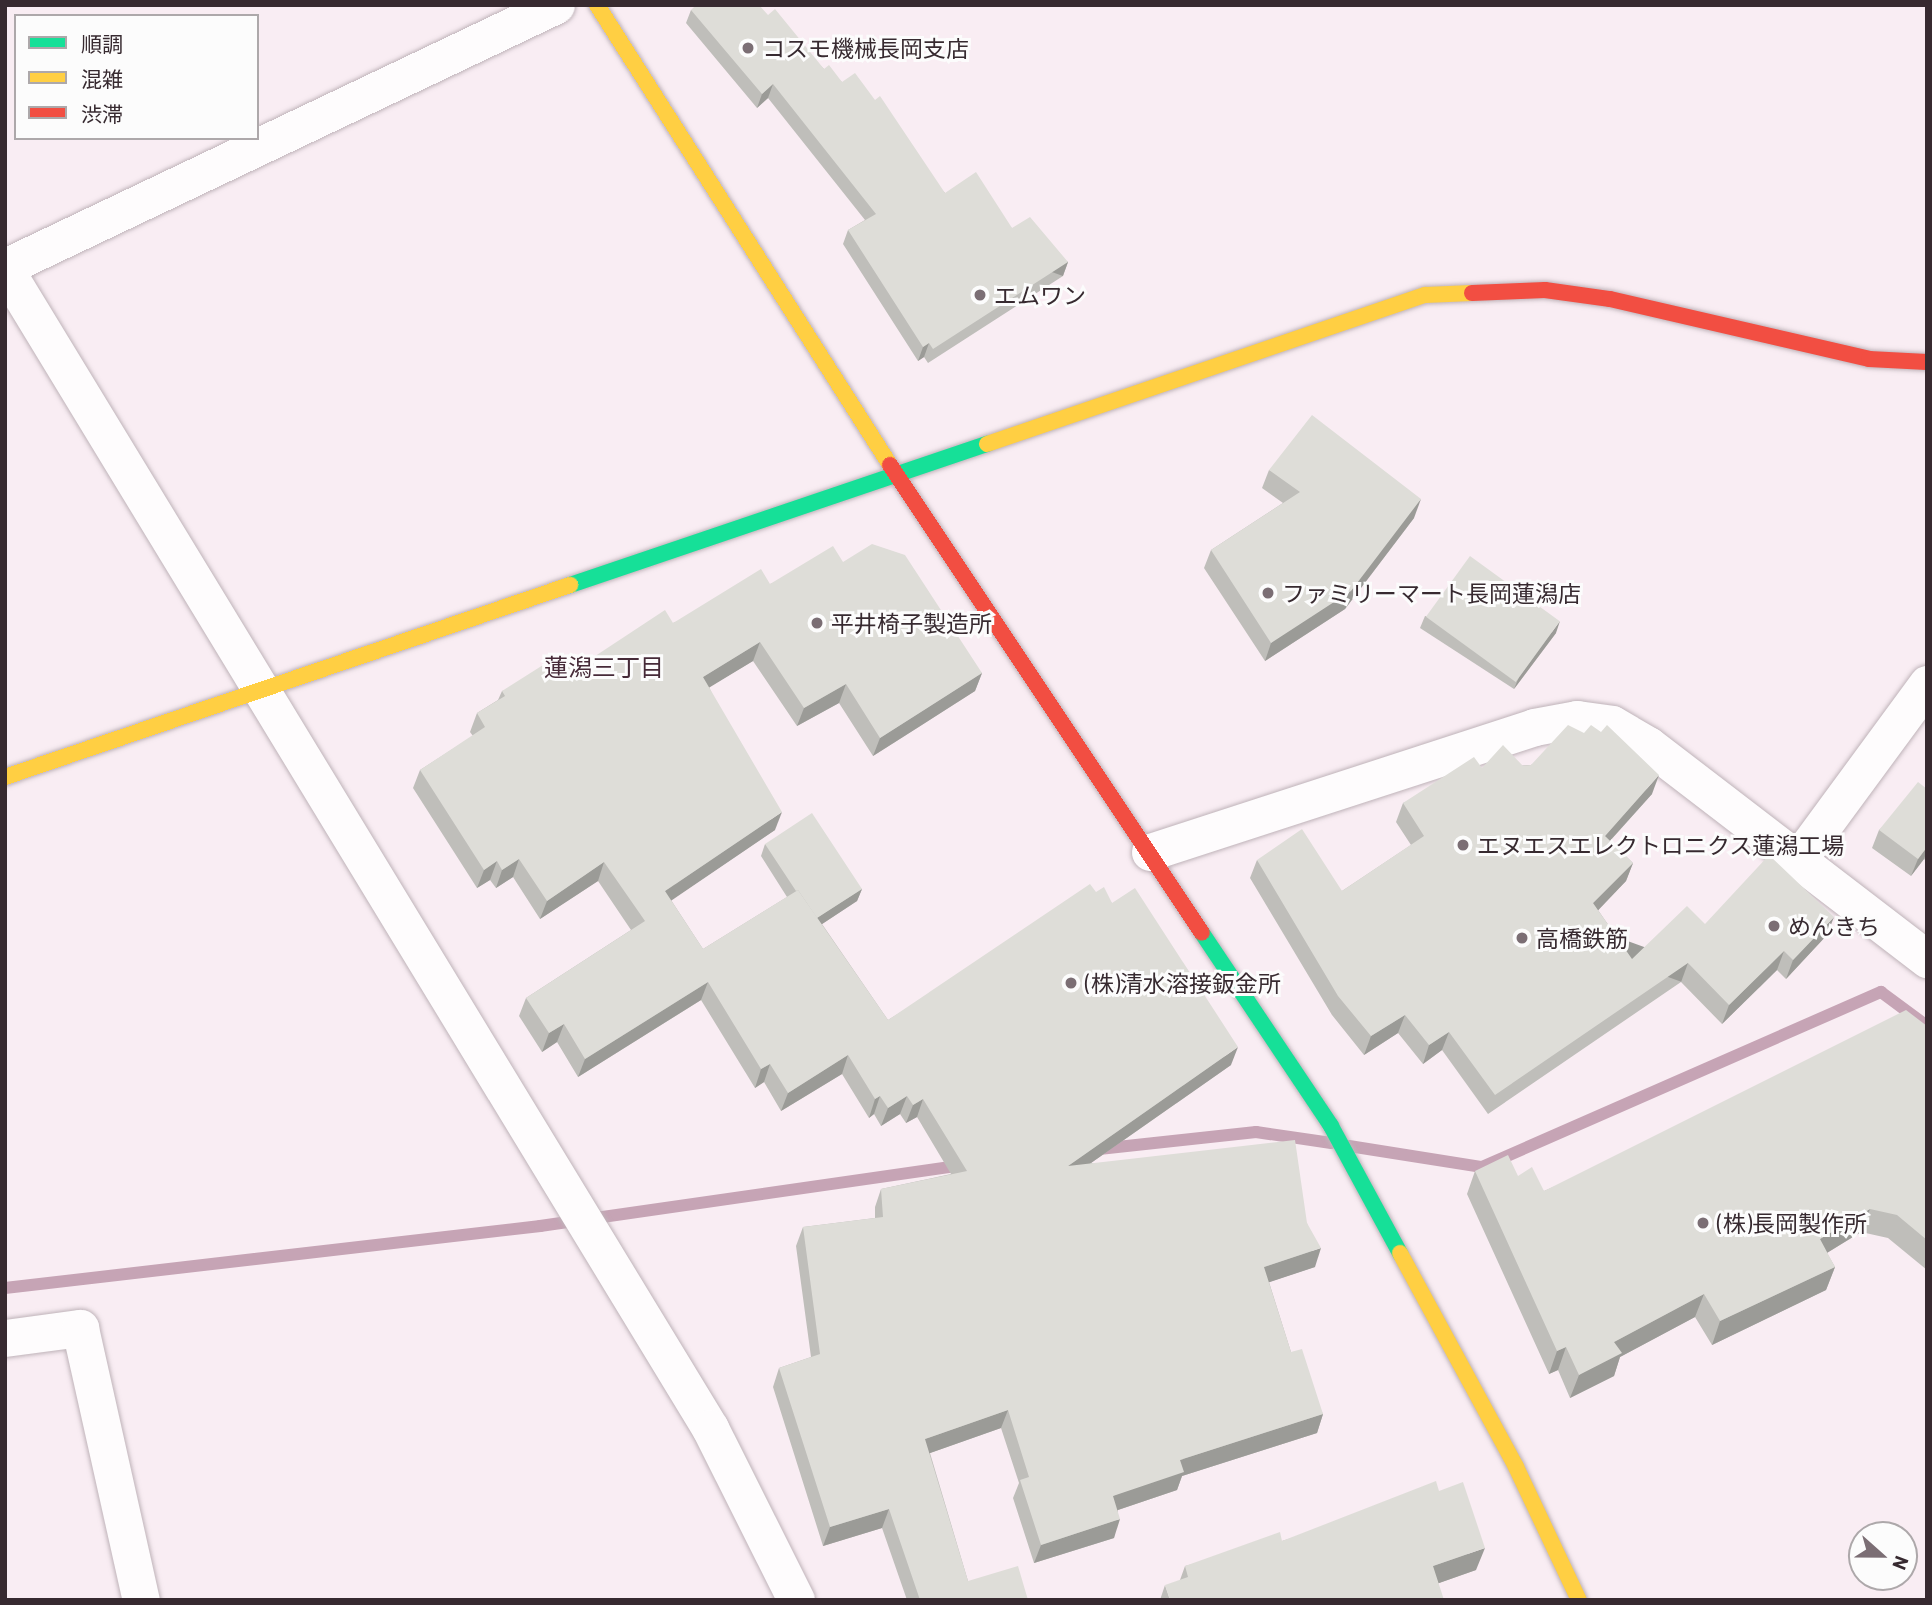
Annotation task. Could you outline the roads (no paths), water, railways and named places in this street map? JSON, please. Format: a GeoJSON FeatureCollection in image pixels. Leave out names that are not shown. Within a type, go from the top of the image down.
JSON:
{"type":"FeatureCollection","features":[{"type":"Feature","properties":{"kind":"street"},"geometry":{"type":"LineString","coordinates":[[556,5],[5,268],[259,693],[710,1428],[796,1600]]}},
{"type":"Feature","properties":{"kind":"street"},"geometry":{"type":"LineString","coordinates":[[597,5],[894,471],[1331,1126],[1516,1467],[1579,1600]]}},
{"type":"Feature","properties":{"kind":"street"},"geometry":{"type":"LineString","coordinates":[[5,777],[259,693],[894,471],[1425,295],[1545,290],[1869,359],[1927,362]]}},
{"type":"Feature","properties":{"kind":"street"},"geometry":{"type":"LineString","coordinates":[[1797,861],[1927,684]]}},
{"type":"Feature","properties":{"kind":"street"},"geometry":{"type":"LineString","coordinates":[[1150,852],[1534,727],[1577,719],[1612,724],[1648,745],[1927,959]]}},
{"type":"Feature","properties":{"kind":"street"},"geometry":{"type":"LineString","coordinates":[[5,1338],[80,1328],[141,1600]]}},
{"type":"Feature","properties":{"kind":"waterway"},"geometry":{"type":"LineString","coordinates":[[1349,1146],[1482,1167],[1881,992],[1927,1026]]}},
{"type":"Feature","properties":{"kind":"waterway"},"geometry":{"type":"LineString","coordinates":[[1099,1149],[1256,1132],[1331,1143]]}},
{"type":"Feature","properties":{"kind":"waterway"},"geometry":{"type":"LineString","coordinates":[[5,1288],[540,1226],[963,1165]]}},
{"type":"Feature","properties":{"kind":"place","name":"コスモ機械長岡支店"},"geometry":{"type":"Point","coordinates":[748,48]}},
{"type":"Feature","properties":{"kind":"place","name":"エムワン"},"geometry":{"type":"Point","coordinates":[980,295]}},
{"type":"Feature","properties":{"kind":"place","name":"ファミリーマート長岡蓮潟店"},"geometry":{"type":"Point","coordinates":[1268,593]}},
{"type":"Feature","properties":{"kind":"place","name":"平井椅子製造所"},"geometry":{"type":"Point","coordinates":[817,623]}},
{"type":"Feature","properties":{"kind":"place","name":"エヌエスエレクトロニクス蓮潟工場"},"geometry":{"type":"Point","coordinates":[1463,845]}},
{"type":"Feature","properties":{"kind":"place","name":"めんきち"},"geometry":{"type":"Point","coordinates":[1774,926]}},
{"type":"Feature","properties":{"kind":"place","name":"高橋鉄筋"},"geometry":{"type":"Point","coordinates":[1522,938]}},
{"type":"Feature","properties":{"kind":"place","name":"(株)清水溶接鈑金所"},"geometry":{"type":"Point","coordinates":[1071,983]}},
{"type":"Feature","properties":{"kind":"place","name":"(株)長岡製作所"},"geometry":{"type":"Point","coordinates":[1703,1223]}},
{"type":"Feature","properties":{"kind":"district","name":"蓮潟三丁目"},"geometry":{"type":"Point","coordinates":[604,667]}}]}
